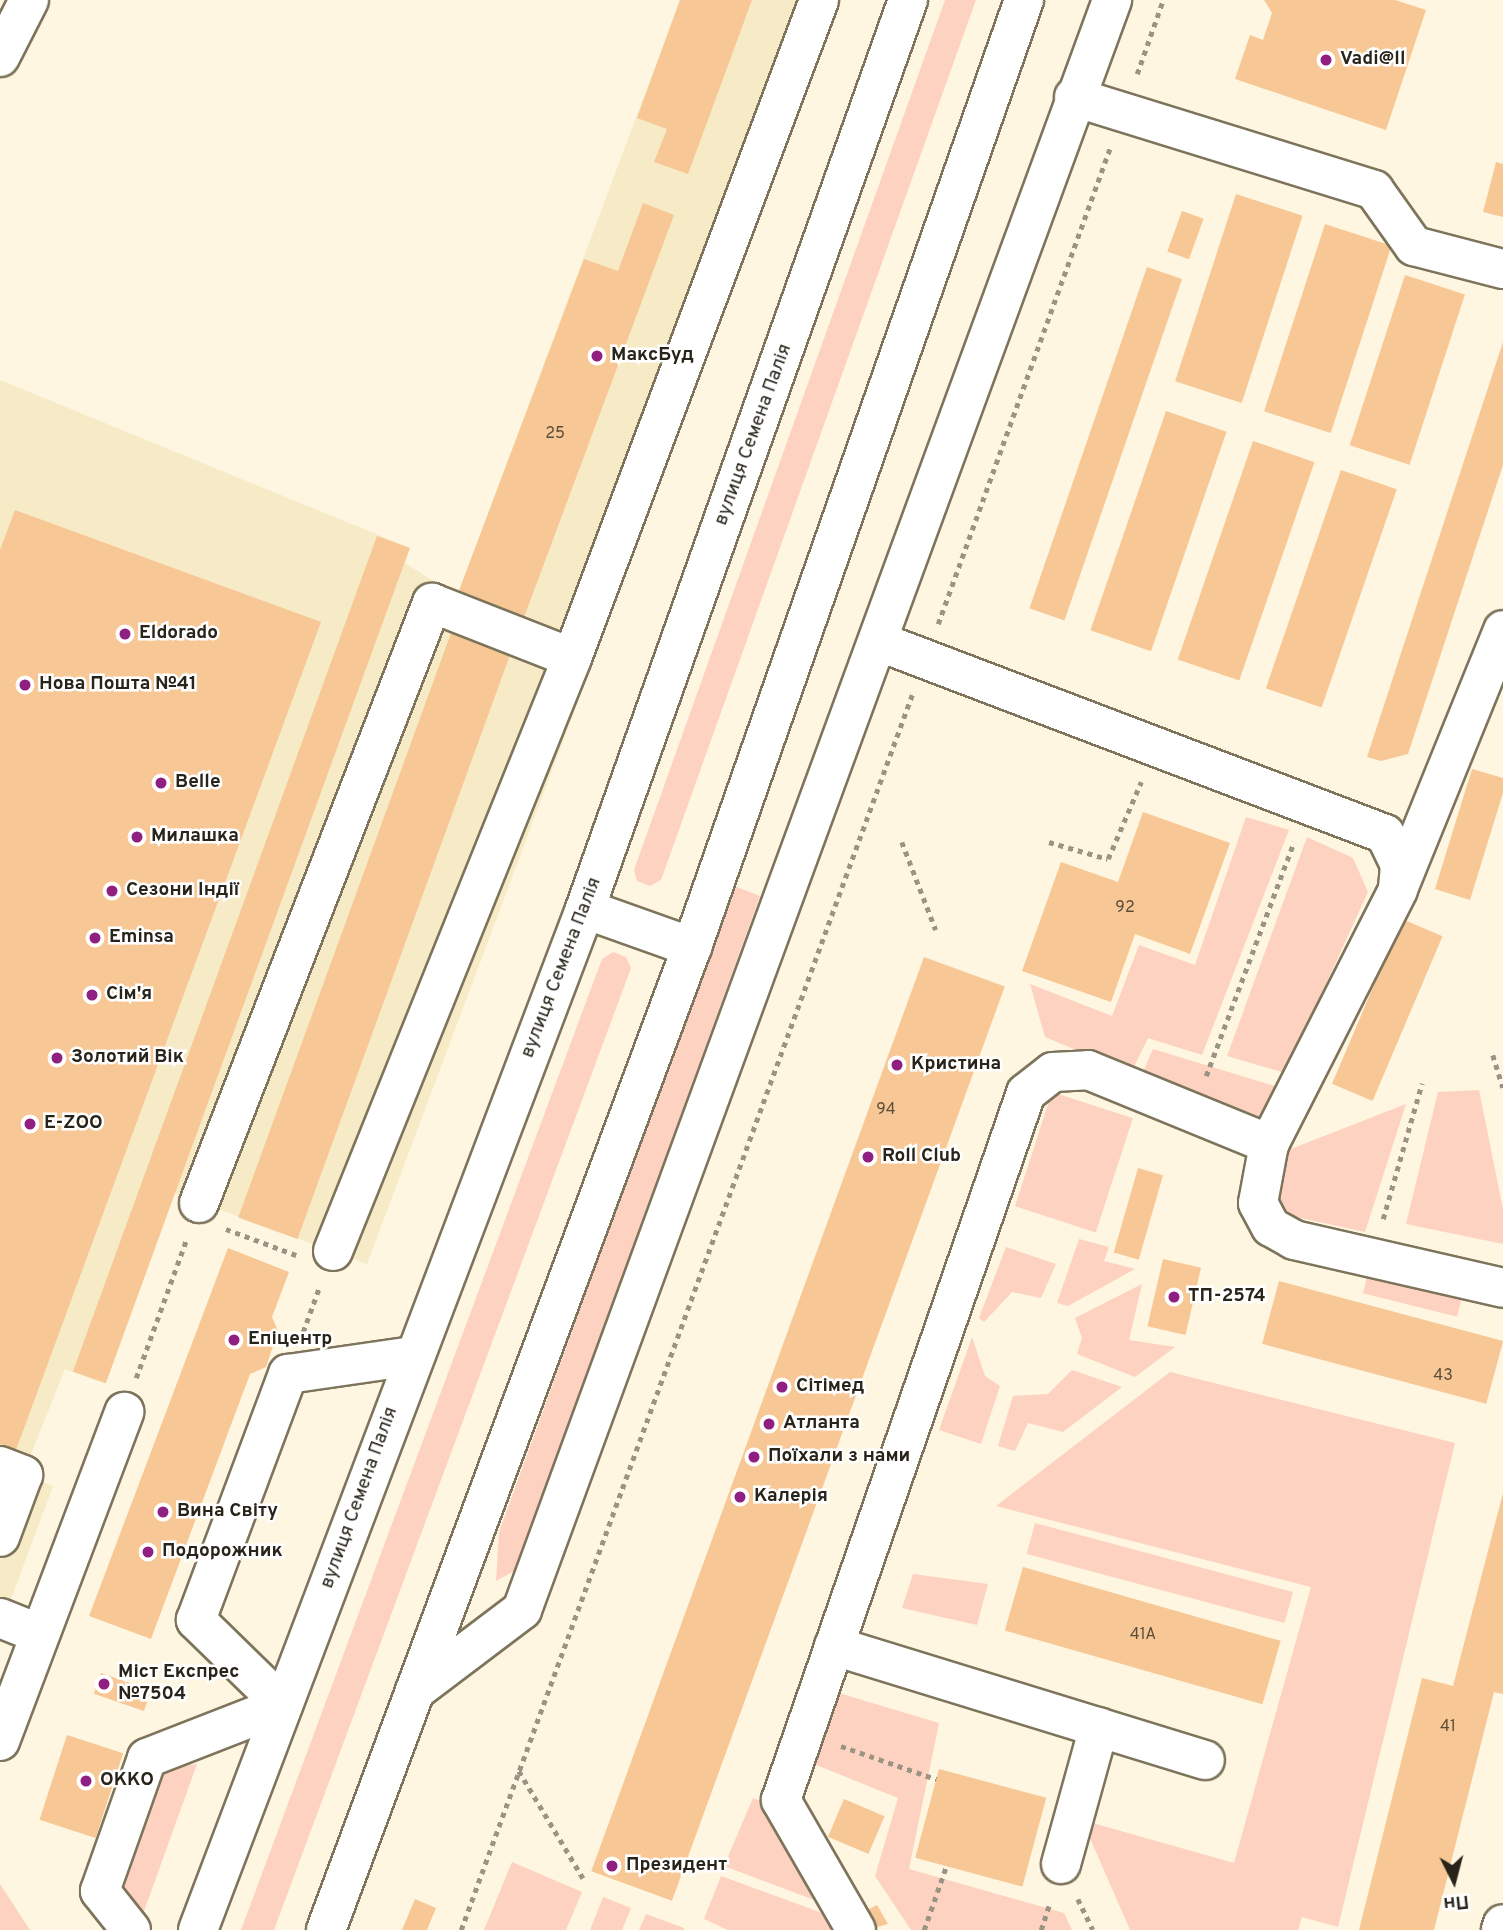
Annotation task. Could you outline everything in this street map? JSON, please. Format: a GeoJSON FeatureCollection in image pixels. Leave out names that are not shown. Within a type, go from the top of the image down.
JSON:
{"type":"FeatureCollection","features":[{"type":"Feature","properties":{"kind":"main road"},"geometry":{"type":"LineString","coordinates":[[0,57],[29,0]]}},
{"type":"Feature","properties":{"kind":"main road"},"geometry":{"type":"LineString","coordinates":[[330,1258],[572,658],[819,0]]}},
{"type":"Feature","properties":{"kind":"main road","name":"вулиця Семена Палія"},"geometry":{"type":"LineString","coordinates":[[198,1930],[413,1356],[585,909],[908,0]]}},
{"type":"Feature","properties":{"kind":"main road"},"geometry":{"type":"LineString","coordinates":[[326,1930],[692,947],[1024,0]]}},
{"type":"Feature","properties":{"kind":"main road"},"geometry":{"type":"LineString","coordinates":[[415,1692],[522,1610],[880,642],[1074,97],[1112,0]]}},
{"type":"Feature","properties":{"kind":"main road"},"geometry":{"type":"LineString","coordinates":[[1074,97],[1374,190],[1414,246],[1503,269]]}},
{"type":"Feature","properties":{"kind":"main road"},"geometry":{"type":"LineString","coordinates":[[197,1210],[432,603],[572,658]]}},
{"type":"Feature","properties":{"kind":"main road"},"geometry":{"type":"LineString","coordinates":[[1503,630],[1398,890],[1269,1144],[1258,1203],[1271,1227],[1294,1240],[1503,1288]]}},
{"type":"Feature","properties":{"kind":"main road"},"geometry":{"type":"LineString","coordinates":[[880,642],[1309,802],[1384,834],[1400,865],[1398,890]]}},
{"type":"Feature","properties":{"kind":"main road"},"geometry":{"type":"LineString","coordinates":[[585,909],[692,947]]}},
{"type":"Feature","properties":{"kind":"main road"},"geometry":{"type":"LineString","coordinates":[[856,1930],[781,1800],[1026,1093],[1053,1072],[1088,1070],[1269,1144]]}},
{"type":"Feature","properties":{"kind":"main road"},"geometry":{"type":"LineString","coordinates":[[131,1930],[100,1892],[147,1758],[284,1705],[196,1620],[288,1374],[413,1356]]}},
{"type":"Feature","properties":{"kind":"main road"},"geometry":{"type":"LineString","coordinates":[[0,1741],[124,1412]]}},
{"type":"Feature","properties":{"kind":"main road"},"geometry":{"type":"LineString","coordinates":[[0,1466],[23,1475],[0,1538]]}},
{"type":"Feature","properties":{"kind":"main road"},"geometry":{"type":"LineString","coordinates":[[0,1618],[40,1634]]}},
{"type":"Feature","properties":{"kind":"main road"},"geometry":{"type":"LineString","coordinates":[[834,1646],[1205,1760]]}},
{"type":"Feature","properties":{"kind":"main road"},"geometry":{"type":"LineString","coordinates":[[1061,1864],[1099,1727]]}},
{"type":"Feature","properties":{"kind":"main road"},"geometry":{"type":"LineString","coordinates":[[1501,1930],[1503,1924]]}},
{"type":"Feature","properties":{"kind":"path"},"geometry":{"type":"LineString","coordinates":[[461,1930],[1163,0]]}},
{"type":"Feature","properties":{"kind":"path"},"geometry":{"type":"LineString","coordinates":[[1049,842],[1108,859],[1157,745]]}},
{"type":"Feature","properties":{"kind":"path"},"geometry":{"type":"LineString","coordinates":[[1192,1112],[1309,802]]}},
{"type":"Feature","properties":{"kind":"path"},"geometry":{"type":"LineString","coordinates":[[902,842],[936,930]]}},
{"type":"Feature","properties":{"kind":"path"},"geometry":{"type":"LineString","coordinates":[[1493,1055],[1503,1087]]}},
{"type":"Feature","properties":{"kind":"path"},"geometry":{"type":"LineString","coordinates":[[1372,1257],[1422,1083]]}},
{"type":"Feature","properties":{"kind":"path"},"geometry":{"type":"LineString","coordinates":[[124,1412],[197,1210],[330,1258],[288,1374]]}},
{"type":"Feature","properties":{"kind":"path"},"geometry":{"type":"LineString","coordinates":[[803,1733],[936,1779]]}},
{"type":"Feature","properties":{"kind":"path"},"geometry":{"type":"LineString","coordinates":[[519,1771],[583,1878]]}},
{"type":"Feature","properties":{"kind":"path"},"geometry":{"type":"LineString","coordinates":[[924,1930],[947,1864]]}},
{"type":"Feature","properties":{"kind":"shaded area"},"geometry":{"type":"Polygon","coordinates":[[[680,0],[841,0],[367,1264],[169,1191],[97,1381],[65,1369],[23,1474],[53,1486],[0,1629],[0,380],[410,548],[405,563],[457,596],[680,0]]]}},
{"type":"Feature","properties":{"kind":"shaded area"},"geometry":{"type":"Polygon","coordinates":[[[945,0],[976,0],[661,880],[650,886],[637,881],[634,870],[945,0]]]}},
{"type":"Feature","properties":{"kind":"shaded area"},"geometry":{"type":"Polygon","coordinates":[[[1246,817],[1289,830],[1202,1055],[1148,1038],[1131,1073],[1045,1037],[1030,984],[1112,1016],[1139,945],[1195,965],[1246,817]]]}},
{"type":"Feature","properties":{"kind":"shaded area"},"geometry":{"type":"Polygon","coordinates":[[[1307,837],[1353,858],[1368,892],[1285,1073],[1227,1056],[1307,837]]]}},
{"type":"Feature","properties":{"kind":"shaded area"},"geometry":{"type":"Polygon","coordinates":[[[734,886],[760,896],[516,1570],[496,1581],[499,1532],[734,886]]]}},
{"type":"Feature","properties":{"kind":"shaded area"},"geometry":{"type":"Polygon","coordinates":[[[613,952],[626,957],[631,968],[274,1930],[241,1930],[602,959],[613,952]]]}},
{"type":"Feature","properties":{"kind":"shaded area"},"geometry":{"type":"Polygon","coordinates":[[[1153,1049],[1278,1087],[1258,1124],[1140,1079],[1153,1049]]]}},
{"type":"Feature","properties":{"kind":"shaded area"},"geometry":{"type":"Polygon","coordinates":[[[1479,1090],[1503,1209],[1503,1244],[1406,1224],[1438,1092],[1479,1090]]]}},
{"type":"Feature","properties":{"kind":"shaded area"},"geometry":{"type":"Polygon","coordinates":[[[1052,1092],[1133,1118],[1096,1232],[1015,1206],[1052,1092]]]}},
{"type":"Feature","properties":{"kind":"shaded area"},"geometry":{"type":"Polygon","coordinates":[[[1406,1104],[1365,1232],[1282,1214],[1276,1204],[1283,1152],[1406,1104]]]}},
{"type":"Feature","properties":{"kind":"shaded area"},"geometry":{"type":"Polygon","coordinates":[[[1079,1239],[1109,1247],[1104,1261],[1135,1269],[1068,1306],[1057,1303],[1079,1239]]]}},
{"type":"Feature","properties":{"kind":"shaded area"},"geometry":{"type":"Polygon","coordinates":[[[1006,1247],[1056,1264],[1041,1298],[1012,1292],[984,1322],[979,1318],[1006,1247]]]}},
{"type":"Feature","properties":{"kind":"shaded area"},"geometry":{"type":"Polygon","coordinates":[[[1369,1269],[1463,1292],[1457,1317],[1363,1293],[1369,1269]]]}},
{"type":"Feature","properties":{"kind":"shaded area"},"geometry":{"type":"Polygon","coordinates":[[[1142,1284],[1129,1340],[1175,1347],[1135,1377],[1077,1354],[1082,1338],[1075,1318],[1142,1284]]]}},
{"type":"Feature","properties":{"kind":"shaded area"},"geometry":{"type":"Polygon","coordinates":[[[972,1337],[985,1376],[1000,1386],[981,1444],[939,1430],[972,1337]]]}},
{"type":"Feature","properties":{"kind":"shaded area"},"geometry":{"type":"Polygon","coordinates":[[[1072,1370],[1122,1387],[1063,1432],[1028,1423],[1015,1451],[998,1446],[1013,1396],[1048,1394],[1072,1370]]]}},
{"type":"Feature","properties":{"kind":"shaded area"},"geometry":{"type":"Polygon","coordinates":[[[1170,1372],[1455,1443],[1338,1927],[1302,1917],[1298,1930],[1130,1930],[1082,1820],[1234,1863],[1311,1587],[996,1506],[1170,1372]]]}},
{"type":"Feature","properties":{"kind":"shaded area"},"geometry":{"type":"Polygon","coordinates":[[[1035,1523],[1293,1592],[1285,1623],[1027,1554],[1035,1523]]]}},
{"type":"Feature","properties":{"kind":"shaded area"},"geometry":{"type":"Polygon","coordinates":[[[913,1574],[988,1584],[977,1625],[902,1608],[913,1574]]]}},
{"type":"Feature","properties":{"kind":"shaded area"},"geometry":{"type":"Polygon","coordinates":[[[832,1691],[939,1723],[909,1869],[1064,1913],[1072,1930],[911,1930],[875,1876],[898,1798],[804,1760],[832,1691]]]}},
{"type":"Feature","properties":{"kind":"shaded area"},"geometry":{"type":"Polygon","coordinates":[[[197,1764],[143,1914],[117,1881],[155,1778],[166,1768],[197,1764]]]}},
{"type":"Feature","properties":{"kind":"shaded area"},"geometry":{"type":"Polygon","coordinates":[[[753,1798],[777,1808],[838,1909],[724,1866],[753,1798]]]}},
{"type":"Feature","properties":{"kind":"shaded area"},"geometry":{"type":"Polygon","coordinates":[[[512,1862],[582,1892],[566,1930],[484,1930],[512,1862]]]}},
{"type":"Feature","properties":{"kind":"shaded area"},"geometry":{"type":"Polygon","coordinates":[[[721,1876],[844,1921],[849,1930],[728,1930],[704,1919],[721,1876]]]}},
{"type":"Feature","properties":{"kind":"shaded area"},"geometry":{"type":"Polygon","coordinates":[[[0,1884],[30,1930],[0,1930],[0,1884]]]}},
{"type":"Feature","properties":{"kind":"shaded area"},"geometry":{"type":"Polygon","coordinates":[[[603,1897],[631,1908],[622,1930],[590,1930],[603,1897]]]}},
{"type":"Feature","properties":{"kind":"shaded area"},"geometry":{"type":"Polygon","coordinates":[[[646,1914],[684,1928],[684,1930],[639,1930],[646,1914]]]}},
{"type":"Feature","properties":{"kind":"building"},"geometry":{"type":"Polygon","coordinates":[[[680,0],[752,0],[688,174],[654,162],[667,129],[637,118],[680,0]]]}},
{"type":"Feature","properties":{"kind":"building","name":"Vadi@ll"},"geometry":{"type":"Polygon","coordinates":[[[1264,0],[1395,0],[1426,10],[1386,130],[1235,79],[1250,35],[1263,40],[1272,13],[1264,0]]]}},
{"type":"Feature","properties":{"kind":"building"},"geometry":{"type":"Polygon","coordinates":[[[1496,162],[1503,164],[1503,217],[1483,212],[1496,162]]]}},
{"type":"Feature","properties":{"kind":"building"},"geometry":{"type":"Polygon","coordinates":[[[1236,194],[1303,216],[1242,403],[1175,381],[1236,194]]]}},
{"type":"Feature","properties":{"kind":"building"},"geometry":{"type":"Polygon","coordinates":[[[643,203],[674,215],[523,620],[457,596],[584,259],[618,271],[643,203]]]}},
{"type":"Feature","properties":{"kind":"building"},"geometry":{"type":"Polygon","coordinates":[[[1182,211],[1204,219],[1189,259],[1167,251],[1182,211]]]}},
{"type":"Feature","properties":{"kind":"building"},"geometry":{"type":"Polygon","coordinates":[[[1325,224],[1392,246],[1331,433],[1264,411],[1325,224]]]}},
{"type":"Feature","properties":{"kind":"building"},"geometry":{"type":"Polygon","coordinates":[[[1147,267],[1182,279],[1064,620],[1029,608],[1147,267]]]}},
{"type":"Feature","properties":{"kind":"building"},"geometry":{"type":"Polygon","coordinates":[[[1405,275],[1465,294],[1410,465],[1350,445],[1405,275]]]}},
{"type":"Feature","properties":{"kind":"building"},"geometry":{"type":"Polygon","coordinates":[[[1503,342],[1503,465],[1408,754],[1381,761],[1367,757],[1503,342]]]}},
{"type":"Feature","properties":{"kind":"building"},"geometry":{"type":"Polygon","coordinates":[[[1166,411],[1227,432],[1151,651],[1090,630],[1166,411]]]}},
{"type":"Feature","properties":{"kind":"building"},"geometry":{"type":"Polygon","coordinates":[[[1253,441],[1314,462],[1239,681],[1178,659],[1253,441]]]}},
{"type":"Feature","properties":{"kind":"building"},"geometry":{"type":"Polygon","coordinates":[[[1341,470],[1397,489],[1322,708],[1266,688],[1341,470]]]}},
{"type":"Feature","properties":{"kind":"building","name":"Сім'я"},"geometry":{"type":"Polygon","coordinates":[[[15,510],[321,622],[16,1450],[0,1444],[0,550],[15,510]]]}},
{"type":"Feature","properties":{"kind":"building"},"geometry":{"type":"Polygon","coordinates":[[[377,536],[410,548],[106,1383],[73,1371],[377,536]]]}},
{"type":"Feature","properties":{"kind":"building"},"geometry":{"type":"Polygon","coordinates":[[[451,633],[510,655],[297,1239],[238,1217],[451,633]]]}},
{"type":"Feature","properties":{"kind":"building"},"geometry":{"type":"Polygon","coordinates":[[[1472,769],[1503,778],[1503,793],[1470,900],[1435,889],[1472,769]]]}},
{"type":"Feature","properties":{"kind":"building"},"geometry":{"type":"Polygon","coordinates":[[[1143,812],[1230,843],[1190,954],[1135,934],[1111,1002],[1022,971],[1061,862],[1118,882],[1143,812]]]}},
{"type":"Feature","properties":{"kind":"building"},"geometry":{"type":"Polygon","coordinates":[[[1402,919],[1443,936],[1373,1101],[1332,1084],[1402,919]]]}},
{"type":"Feature","properties":{"kind":"building"},"geometry":{"type":"Polygon","coordinates":[[[924,957],[1005,986],[672,1901],[591,1871],[924,957]]]}},
{"type":"Feature","properties":{"kind":"building"},"geometry":{"type":"Polygon","coordinates":[[[1138,1168],[1163,1175],[1139,1260],[1114,1253],[1138,1168]]]}},
{"type":"Feature","properties":{"kind":"building"},"geometry":{"type":"Polygon","coordinates":[[[228,1248],[289,1272],[272,1317],[278,1331],[266,1367],[250,1374],[151,1639],[89,1616],[228,1248]]]}},
{"type":"Feature","properties":{"kind":"building","name":"ТП-2574"},"geometry":{"type":"Polygon","coordinates":[[[1163,1259],[1201,1268],[1185,1335],[1147,1326],[1163,1259]]]}},
{"type":"Feature","properties":{"kind":"building"},"geometry":{"type":"Polygon","coordinates":[[[1279,1281],[1503,1341],[1486,1404],[1262,1344],[1279,1281]]]}},
{"type":"Feature","properties":{"kind":"building"},"geometry":{"type":"Polygon","coordinates":[[[1503,1493],[1503,1694],[1494,1692],[1434,1930],[1359,1930],[1422,1678],[1453,1686],[1503,1493]]]}},
{"type":"Feature","properties":{"kind":"building"},"geometry":{"type":"Polygon","coordinates":[[[1023,1567],[1281,1641],[1262,1704],[1005,1630],[1023,1567]]]}},
{"type":"Feature","properties":{"kind":"building"},"geometry":{"type":"Polygon","coordinates":[[[101,1673],[151,1690],[144,1711],[94,1694],[101,1673]]]}},
{"type":"Feature","properties":{"kind":"building"},"geometry":{"type":"Polygon","coordinates":[[[67,1735],[123,1753],[96,1838],[39,1820],[67,1735]]]}},
{"type":"Feature","properties":{"kind":"building"},"geometry":{"type":"Polygon","coordinates":[[[939,1769],[1046,1798],[1022,1887],[915,1858],[939,1769]]]}},
{"type":"Feature","properties":{"kind":"building"},"geometry":{"type":"Polygon","coordinates":[[[844,1799],[885,1816],[868,1854],[828,1837],[844,1799]]]}},
{"type":"Feature","properties":{"kind":"building"},"geometry":{"type":"Polygon","coordinates":[[[415,1899],[436,1908],[427,1930],[402,1930],[415,1899]]]}},
{"type":"Feature","properties":{"kind":"building"},"geometry":{"type":"Polygon","coordinates":[[[877,1905],[888,1924],[866,1930],[858,1915],[877,1905]]]}},
{"type":"Feature","properties":{"kind":"place","name":"Vadi@ll"},"geometry":{"type":"Point","coordinates":[1326,60]}},
{"type":"Feature","properties":{"kind":"place","name":"МаксБуд"},"geometry":{"type":"Point","coordinates":[597,356]}},
{"type":"Feature","properties":{"kind":"place","name":"Eldorado"},"geometry":{"type":"Point","coordinates":[125,634]}},
{"type":"Feature","properties":{"kind":"place","name":"Нова Пошта №41"},"geometry":{"type":"Point","coordinates":[25,685]}},
{"type":"Feature","properties":{"kind":"place","name":"Belle"},"geometry":{"type":"Point","coordinates":[161,783]}},
{"type":"Feature","properties":{"kind":"place","name":"Милашка"},"geometry":{"type":"Point","coordinates":[137,837]}},
{"type":"Feature","properties":{"kind":"place","name":"Сезони Індії"},"geometry":{"type":"Point","coordinates":[112,891]}},
{"type":"Feature","properties":{"kind":"place","name":"Eminsa"},"geometry":{"type":"Point","coordinates":[95,938]}},
{"type":"Feature","properties":{"kind":"place","name":"Сім'я"},"geometry":{"type":"Point","coordinates":[92,995]}},
{"type":"Feature","properties":{"kind":"place","name":"Золотий Вік"},"geometry":{"type":"Point","coordinates":[57,1058]}},
{"type":"Feature","properties":{"kind":"place","name":"Кристина"},"geometry":{"type":"Point","coordinates":[897,1065]}},
{"type":"Feature","properties":{"kind":"place","name":"E-ZOO"},"geometry":{"type":"Point","coordinates":[30,1124]}},
{"type":"Feature","properties":{"kind":"place","name":"Roll Club"},"geometry":{"type":"Point","coordinates":[868,1157]}},
{"type":"Feature","properties":{"kind":"place","name":"ТП-2574"},"geometry":{"type":"Point","coordinates":[1174,1297]}},
{"type":"Feature","properties":{"kind":"place","name":"Епіцентр"},"geometry":{"type":"Point","coordinates":[234,1340]}},
{"type":"Feature","properties":{"kind":"place","name":"Сітімед"},"geometry":{"type":"Point","coordinates":[782,1387]}},
{"type":"Feature","properties":{"kind":"place","name":"Атланта"},"geometry":{"type":"Point","coordinates":[769,1424]}},
{"type":"Feature","properties":{"kind":"place","name":"Поїхали з нами"},"geometry":{"type":"Point","coordinates":[754,1457]}},
{"type":"Feature","properties":{"kind":"place","name":"Калерія"},"geometry":{"type":"Point","coordinates":[740,1497]}},
{"type":"Feature","properties":{"kind":"place","name":"Вина Світу"},"geometry":{"type":"Point","coordinates":[163,1512]}},
{"type":"Feature","properties":{"kind":"place","name":"Подорожник"},"geometry":{"type":"Point","coordinates":[148,1552]}},
{"type":"Feature","properties":{"kind":"place","name":"Міст Експрес №7504"},"geometry":{"type":"Point","coordinates":[104,1684]}},
{"type":"Feature","properties":{"kind":"place","name":"ОККО"},"geometry":{"type":"Point","coordinates":[86,1781]}},
{"type":"Feature","properties":{"kind":"place","name":"Президент"},"geometry":{"type":"Point","coordinates":[612,1866]}}]}
